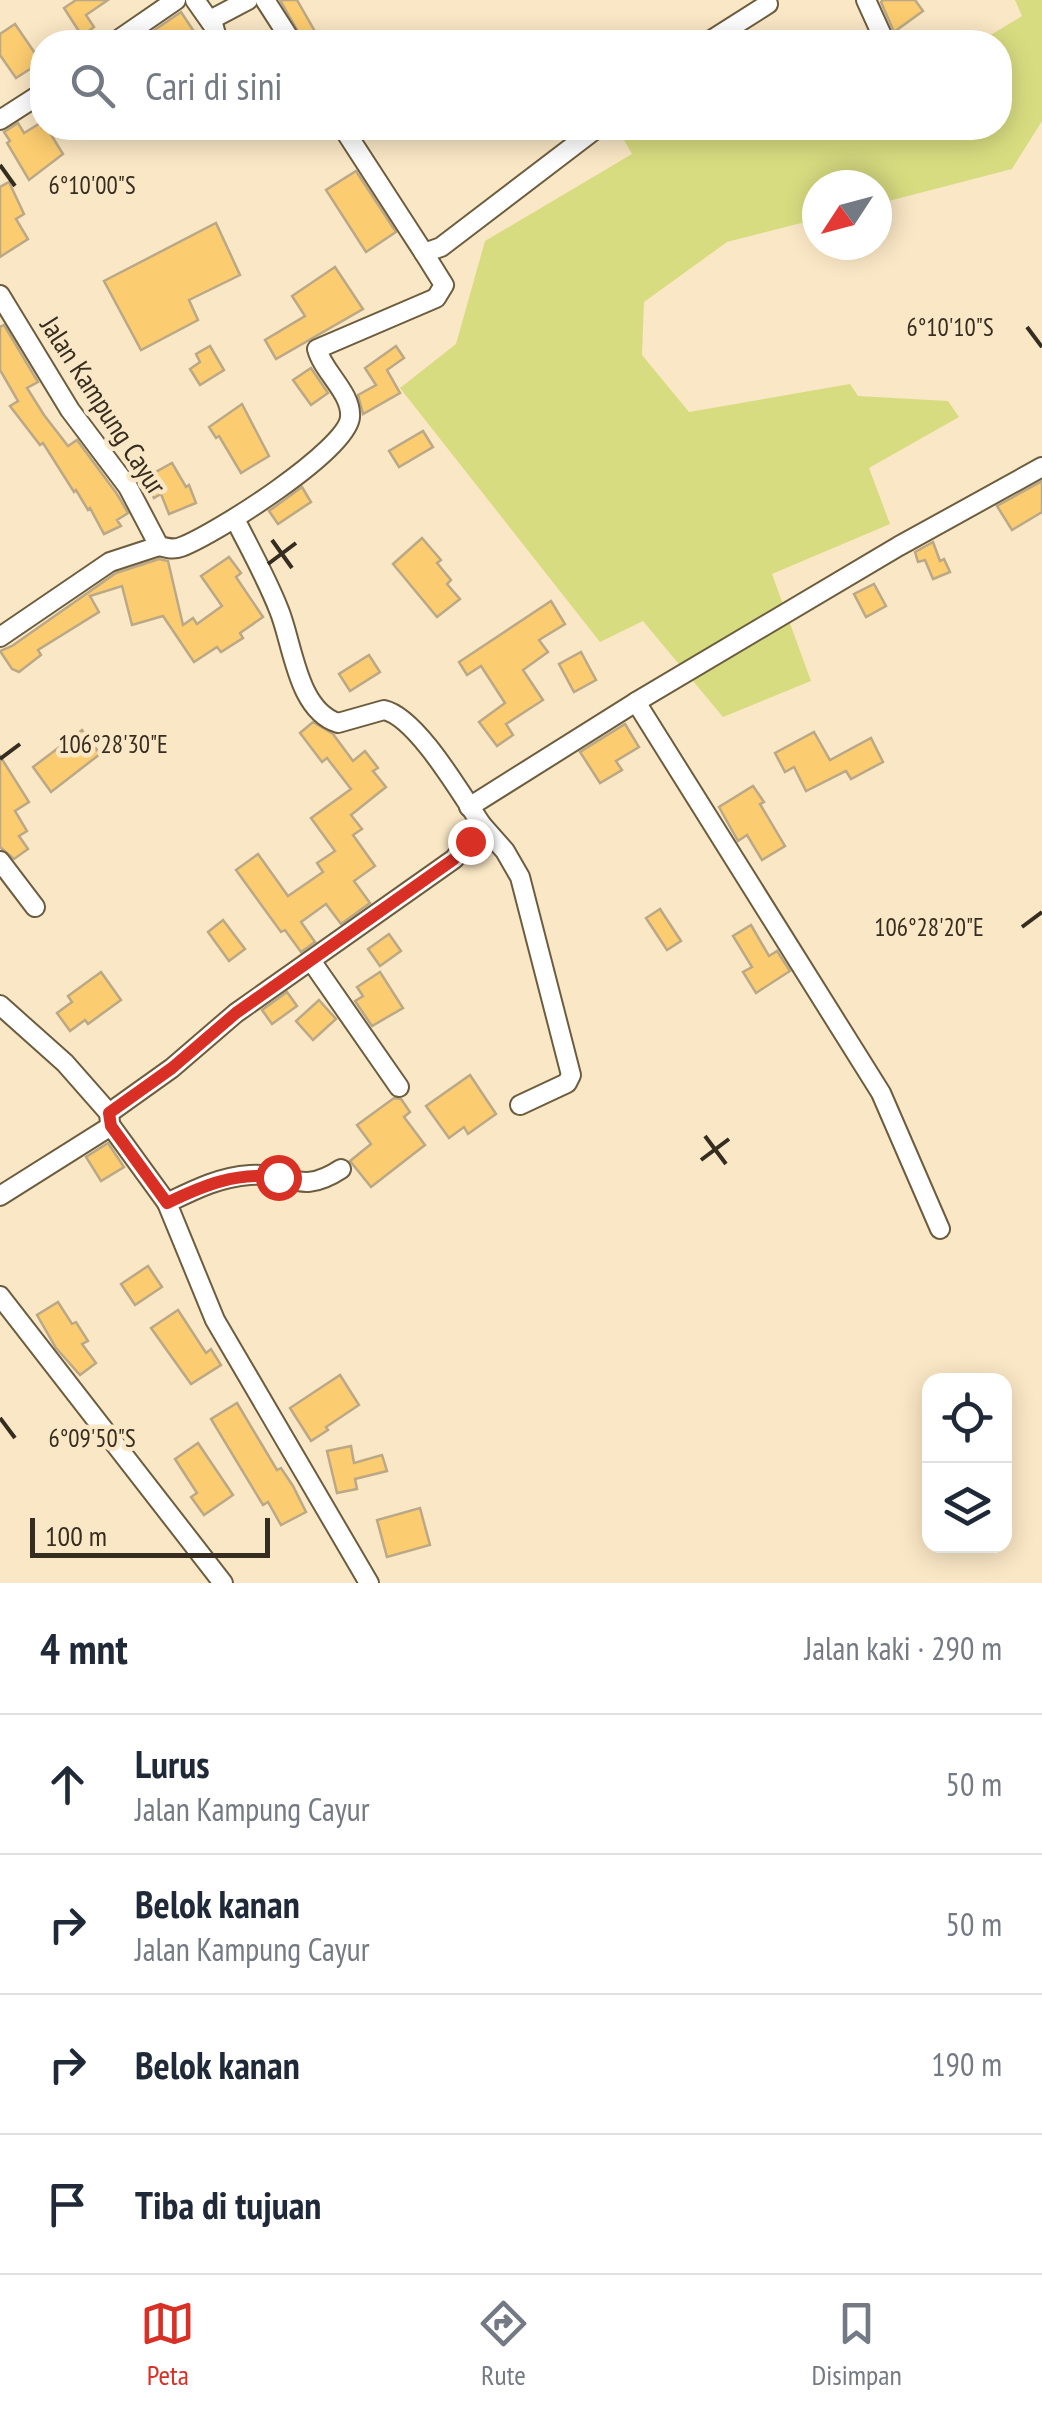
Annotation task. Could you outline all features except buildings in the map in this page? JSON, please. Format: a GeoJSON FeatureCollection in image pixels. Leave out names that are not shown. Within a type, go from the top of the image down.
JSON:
{"type":"FeatureCollection","features":[{"type":"Feature","properties":{"kind":"street"},"geometry":{"type":"LineString","coordinates":[[132,30],[176,0]]}},
{"type":"Feature","properties":{"kind":"street"},"geometry":{"type":"LineString","coordinates":[[195,0],[214,30]]}},
{"type":"Feature","properties":{"kind":"street"},"geometry":{"type":"LineString","coordinates":[[210,20],[248,0]]}},
{"type":"Feature","properties":{"kind":"street"},"geometry":{"type":"LineString","coordinates":[[266,0],[285,30]]}},
{"type":"Feature","properties":{"kind":"street"},"geometry":{"type":"LineString","coordinates":[[866,0],[880,30]]}},
{"type":"Feature","properties":{"kind":"street"},"geometry":{"type":"LineString","coordinates":[[726,30],[770,1]]}},
{"type":"Feature","properties":{"kind":"street"},"geometry":{"type":"LineString","coordinates":[[0,120],[30,100]]}},
{"type":"Feature","properties":{"kind":"street"},"geometry":{"type":"LineString","coordinates":[[0,637],[110,562],[159,546],[176,550],[235,519],[305,470],[347,430],[351,416],[346,401],[317,348],[436,298],[444,285],[351,140]]}},
{"type":"Feature","properties":{"kind":"street"},"geometry":{"type":"LineString","coordinates":[[424,253],[442,247],[581,140]]}},
{"type":"Feature","properties":{"kind":"street","name":"Jalan Kampung Cayur"},"geometry":{"type":"LineString","coordinates":[[0,294],[70,410],[128,488],[159,546]]}},
{"type":"Feature","properties":{"kind":"street"},"geometry":{"type":"LineString","coordinates":[[470,807],[636,702],[898,546],[1042,467]]}},
{"type":"Feature","properties":{"kind":"street"},"geometry":{"type":"LineString","coordinates":[[235,519],[280,610],[301,684],[321,712],[330,721],[346,724],[378,711],[390,711],[414,730],[505,851],[520,878],[571,1075],[567,1082],[520,1105]]}},
{"type":"Feature","properties":{"kind":"street"},"geometry":{"type":"LineString","coordinates":[[636,702],[881,1093],[940,1229]]}},
{"type":"Feature","properties":{"kind":"street"},"geometry":{"type":"LineString","coordinates":[[0,1196],[110,1120],[236,1013],[454,859],[482,825]]}},
{"type":"Feature","properties":{"kind":"street"},"geometry":{"type":"LineString","coordinates":[[0,860],[36,907]]}},
{"type":"Feature","properties":{"kind":"street"},"geometry":{"type":"LineString","coordinates":[[312,962],[399,1087]]}},
{"type":"Feature","properties":{"kind":"street"},"geometry":{"type":"LineString","coordinates":[[0,1005],[65,1063],[167,1203],[215,1320],[369,1583]]}},
{"type":"Feature","properties":{"kind":"street"},"geometry":{"type":"LineString","coordinates":[[167,1203],[231,1177],[256,1174],[312,1183],[341,1169]]}},
{"type":"Feature","properties":{"kind":"street"},"geometry":{"type":"LineString","coordinates":[[0,1296],[223,1583]]}},
{"type":"Feature","properties":{"kind":"green space"},"geometry":{"type":"Polygon","coordinates":[[[1015,0],[1042,0],[1042,121],[1012,169],[892,200],[892,170],[802,170],[802,223],[727,242],[644,302],[642,355],[689,412],[850,384],[858,396],[948,401],[959,417],[869,468],[890,524],[772,574],[811,681],[723,717],[643,621],[600,642],[400,388],[456,344],[485,241],[632,154],[624,140],[1012,140],[1012,30],[999,30],[1022,16],[1015,0]]]}},
{"type":"Feature","properties":{"kind":"route"},"geometry":{"type":"LineString","coordinates":[[278,1177],[231,1177],[167,1203],[111,1126],[109,1113],[172,1068],[236,1013],[454,859],[470,841]]}}]}
